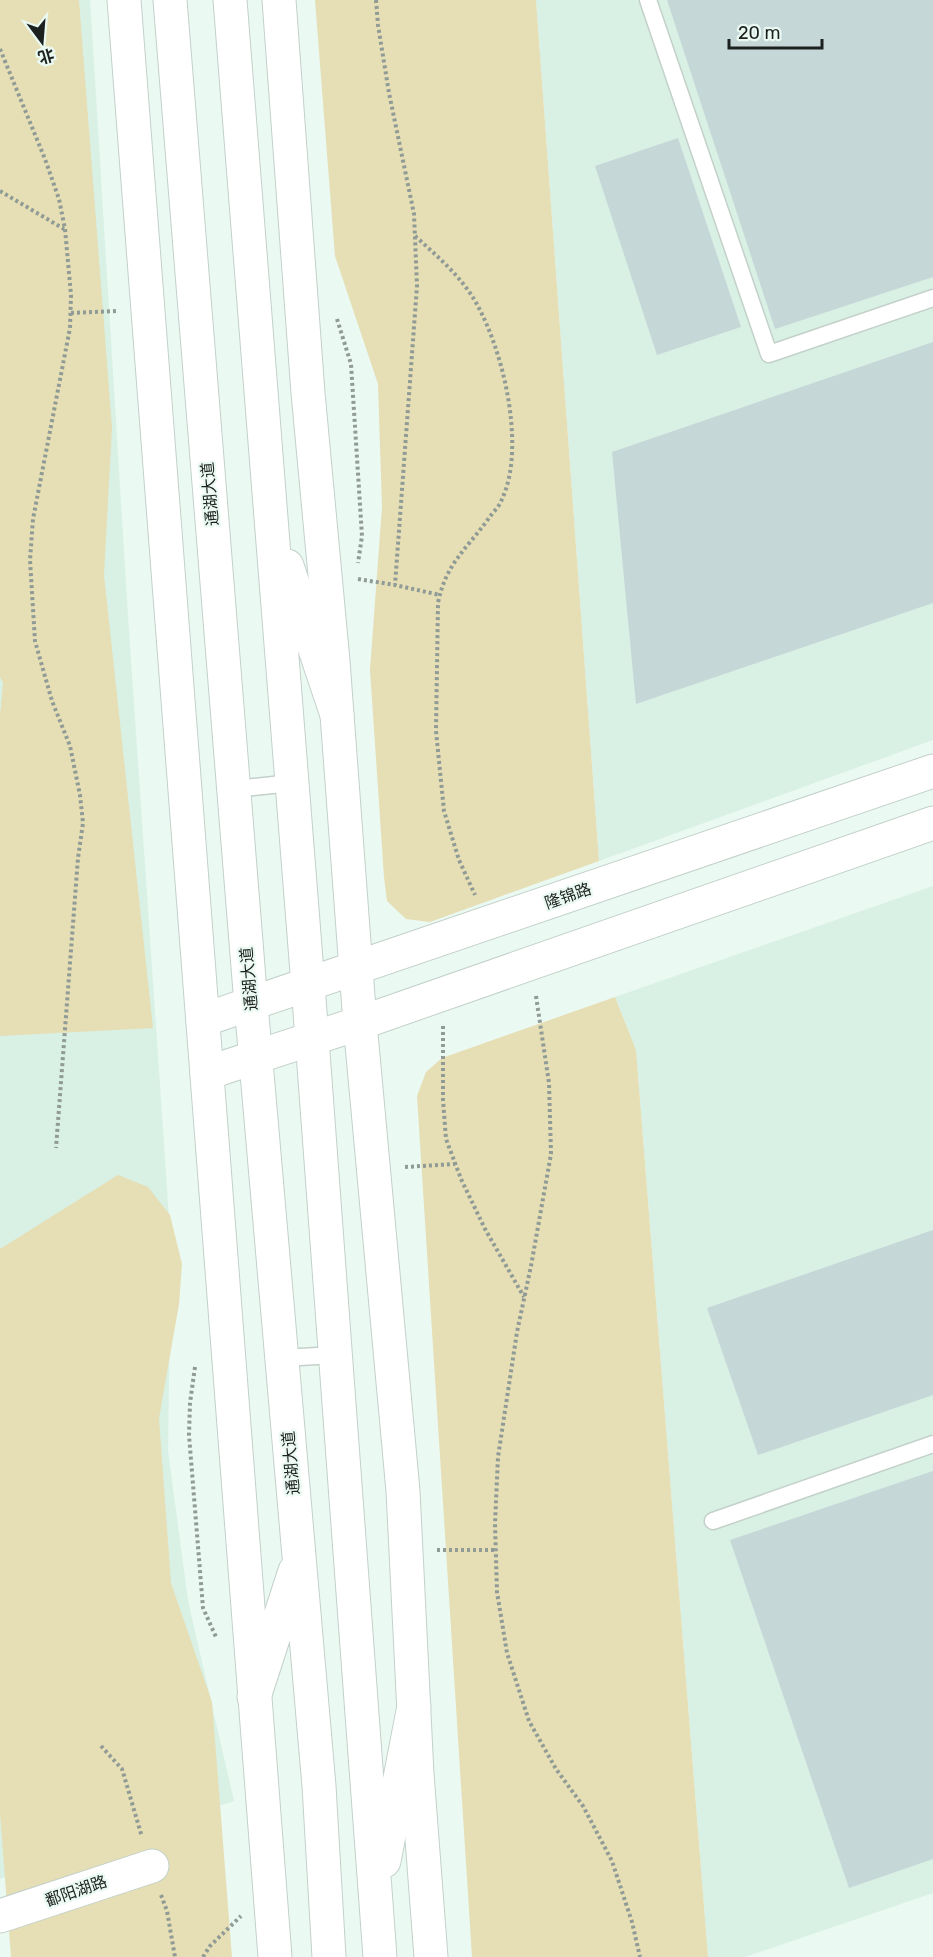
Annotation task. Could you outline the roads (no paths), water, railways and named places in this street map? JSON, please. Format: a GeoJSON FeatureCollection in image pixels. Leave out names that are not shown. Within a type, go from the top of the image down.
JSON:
{"type":"FeatureCollection","features":[{"type":"Feature","properties":{"kind":"main road"},"geometry":{"type":"LineString","coordinates":[[124,0],[275,1957]]}},
{"type":"Feature","properties":{"kind":"main road","name":"通湖大道"},"geometry":{"type":"LineString","coordinates":[[170,0],[251,1004],[320,1797],[329,1957]]}},
{"type":"Feature","properties":{"kind":"main road"},"geometry":{"type":"LineString","coordinates":[[230,0],[308,985],[380,1957]]}},
{"type":"Feature","properties":{"kind":"main road"},"geometry":{"type":"LineString","coordinates":[[279,0],[308,393],[337,715],[360,1023],[403,1491],[414,1706],[431,1957]]}},
{"type":"Feature","properties":{"kind":"main road"},"geometry":{"type":"LineString","coordinates":[[271,519],[337,715]]}},
{"type":"Feature","properties":{"kind":"main road","name":"隆锦路"},"geometry":{"type":"LineString","coordinates":[[203,1020],[933,771]]}},
{"type":"Feature","properties":{"kind":"main road"},"geometry":{"type":"LineString","coordinates":[[207,1073],[360,1023],[933,823]]}},
{"type":"Feature","properties":{"kind":"main road"},"geometry":{"type":"LineString","coordinates":[[254,1697],[299,1558]]}},
{"type":"Feature","properties":{"kind":"main road"},"geometry":{"type":"LineString","coordinates":[[376,1904],[414,1706]]}},
{"type":"Feature","properties":{"kind":"main road","name":"鄱阳湖路"},"geometry":{"type":"LineString","coordinates":[[0,1893],[148,1855],[0,1916]]}},
{"type":"Feature","properties":{"kind":"lane"},"geometry":{"type":"LineString","coordinates":[[648,0],[769,354],[933,298]]}},
{"type":"Feature","properties":{"kind":"lane"},"geometry":{"type":"LineString","coordinates":[[234,789],[292,783]]}},
{"type":"Feature","properties":{"kind":"lane"},"geometry":{"type":"LineString","coordinates":[[282,1358],[335,1355]]}},
{"type":"Feature","properties":{"kind":"lane"},"geometry":{"type":"LineString","coordinates":[[713,1521],[933,1444]]}}]}
